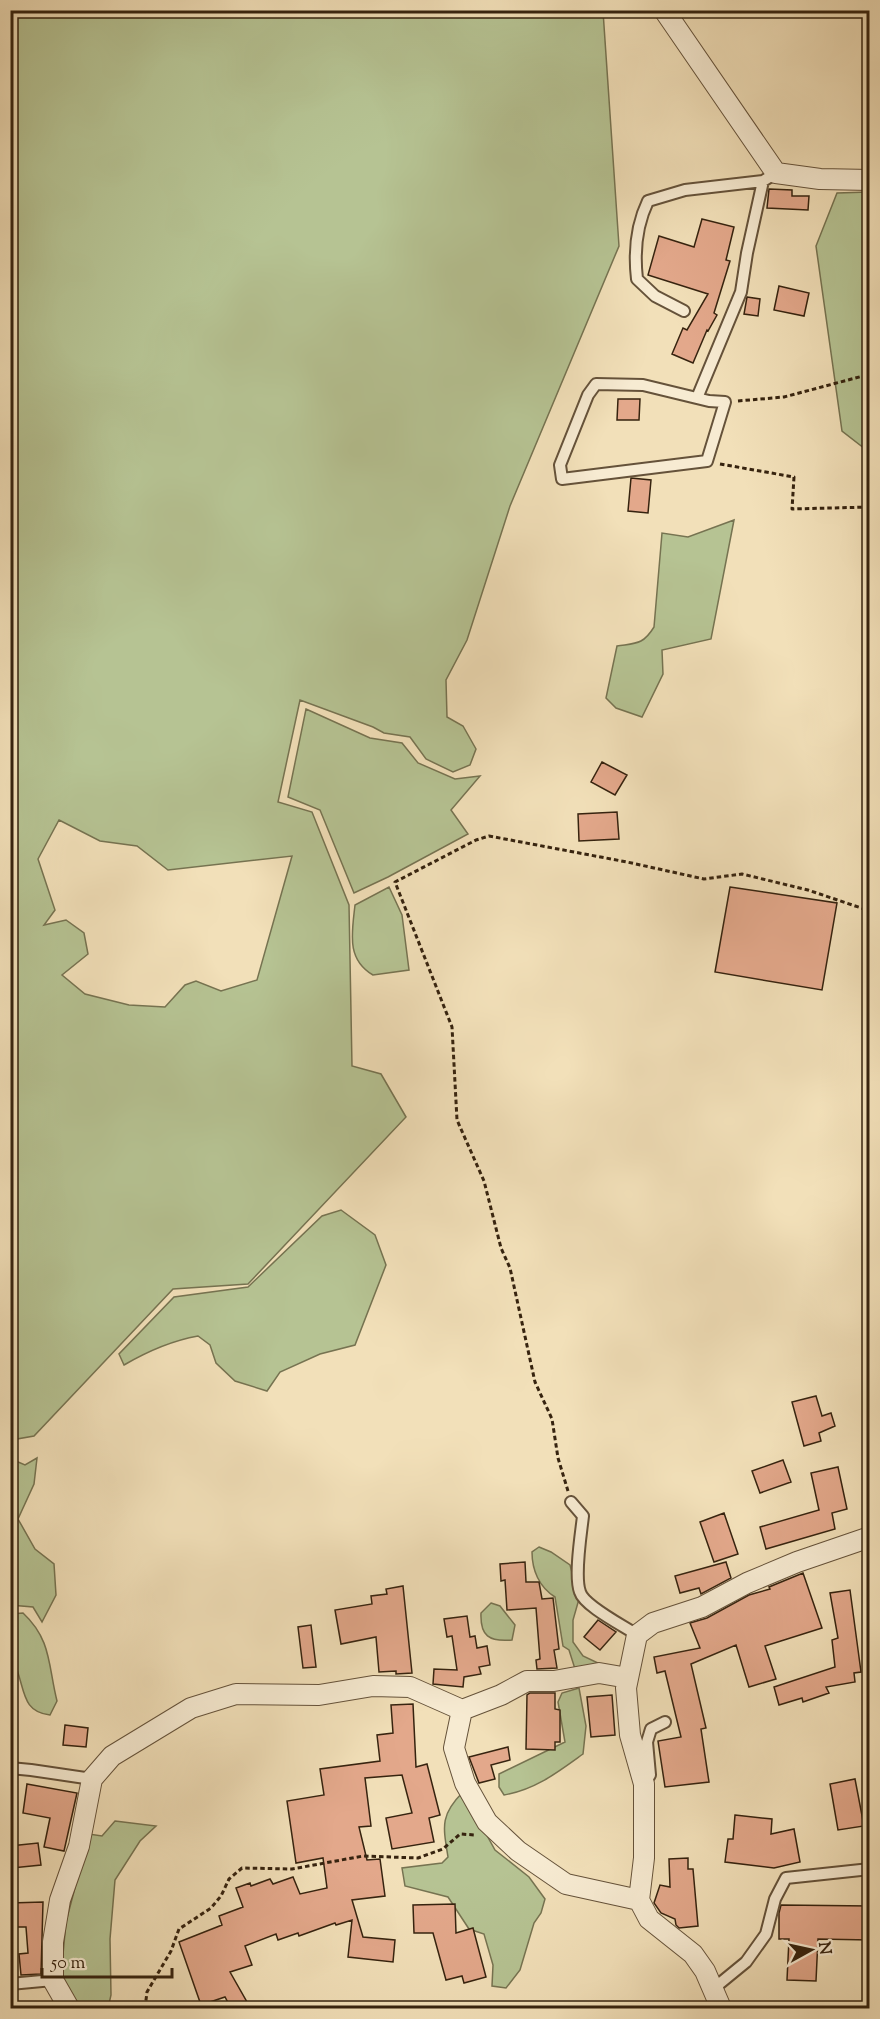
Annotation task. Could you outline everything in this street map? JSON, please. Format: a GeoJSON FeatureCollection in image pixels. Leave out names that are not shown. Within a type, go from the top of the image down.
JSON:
{"type":"FeatureCollection","features":[{"type":"Feature","properties":{"kind":"street"},"geometry":{"type":"LineString","coordinates":[[664,10],[770,177],[870,180]]}},
{"type":"Feature","properties":{"kind":"street"},"geometry":{"type":"LineString","coordinates":[[721,2008],[705,1971],[693,1954],[649,1919],[639,1900],[644,1858],[644,1784],[630,1735],[626,1688],[637,1635],[653,1623],[702,1607],[747,1583],[787,1566],[870,1537]]}},
{"type":"Feature","properties":{"kind":"street"},"geometry":{"type":"LineString","coordinates":[[69,2008],[53,1980],[53,1942],[60,1900],[79,1846],[93,1779],[112,1756],[191,1708],[236,1694],[319,1695],[373,1686],[410,1687],[462,1710],[501,1695],[527,1681],[554,1681],[599,1673],[628,1678]]}},
{"type":"Feature","properties":{"kind":"street"},"geometry":{"type":"LineString","coordinates":[[462,1710],[454,1748],[465,1783],[487,1822],[518,1851],[566,1884],[639,1900]]}},
{"type":"Feature","properties":{"kind":"lane"},"geometry":{"type":"LineString","coordinates":[[684,311],[655,296],[637,279],[635,258],[641,216],[648,201],[685,190],[770,177],[747,253],[741,292],[696,398]]}},
{"type":"Feature","properties":{"kind":"lane"},"geometry":{"type":"LineString","coordinates":[[596,384],[643,385],[696,398],[725,402],[707,461],[562,479],[560,465],[588,395],[596,384]]}},
{"type":"Feature","properties":{"kind":"lane"},"geometry":{"type":"LineString","coordinates":[[571,1502],[583,1516],[578,1558],[580,1593],[590,1605],[637,1635]]}},
{"type":"Feature","properties":{"kind":"lane"},"geometry":{"type":"LineString","coordinates":[[644,1784],[650,1774],[647,1742],[651,1729],[664,1722]]}},
{"type":"Feature","properties":{"kind":"lane"},"geometry":{"type":"LineString","coordinates":[[10,1768],[93,1779]]}},
{"type":"Feature","properties":{"kind":"lane"},"geometry":{"type":"LineString","coordinates":[[713,1989],[746,1962],[766,1934],[775,1899],[786,1878],[870,1869]]}},
{"type":"Feature","properties":{"kind":"lane"},"geometry":{"type":"LineString","coordinates":[[10,1984],[53,1980]]}},
{"type":"Feature","properties":{"kind":"path"},"geometry":{"type":"LineString","coordinates":[[725,402],[784,397],[863,376],[870,378]]}},
{"type":"Feature","properties":{"kind":"path"},"geometry":{"type":"LineString","coordinates":[[707,461],[794,477],[792,508],[870,507]]}},
{"type":"Feature","properties":{"kind":"path"},"geometry":{"type":"LineString","coordinates":[[571,1502],[558,1458],[552,1419],[535,1382],[510,1269],[501,1248],[484,1181],[457,1120],[452,1027],[395,882],[476,840],[489,836],[704,879],[742,874],[808,890],[870,911]]}},
{"type":"Feature","properties":{"kind":"path"},"geometry":{"type":"LineString","coordinates":[[145,2008],[147,1992],[171,1951],[179,1929],[210,1908],[221,1896],[229,1879],[242,1868],[292,1869],[363,1856],[418,1858],[443,1848],[460,1834],[501,1836]]}},
{"type":"Feature","properties":{"kind":"green space"},"geometry":{"type":"Polygon","coordinates":[[[11,10],[603,11],[619,246],[510,506],[467,640],[446,680],[447,717],[463,726],[476,749],[470,765],[453,772],[426,759],[410,737],[384,733],[300,700],[278,802],[312,812],[349,905],[352,1066],[381,1074],[406,1117],[248,1284],[173,1289],[34,1436],[11,1440],[11,10]],[[59,820],[38,859],[55,910],[44,925],[66,920],[84,933],[88,954],[62,975],[85,994],[129,1005],[165,1007],[185,985],[196,981],[221,991],[257,980],[292,856],[168,870],[137,846],[100,841],[59,820]]]}},
{"type":"Feature","properties":{"kind":"green space"},"geometry":{"type":"Polygon","coordinates":[[[870,192],[869,452],[842,431],[816,246],[837,193],[870,192]]]}},
{"type":"Feature","properties":{"kind":"green space"},"geometry":{"type":"Polygon","coordinates":[[[734,520],[711,639],[662,650],[663,674],[642,717],[616,708],[606,698],[617,646],[642,640],[654,627],[662,533],[688,537],[734,520]]]}},
{"type":"Feature","properties":{"kind":"green space"},"geometry":{"type":"Polygon","coordinates":[[[306,709],[370,738],[402,743],[418,763],[455,779],[480,776],[451,810],[468,834],[354,893],[320,810],[288,797],[306,709]]]}},
{"type":"Feature","properties":{"kind":"green space"},"geometry":{"type":"Polygon","coordinates":[[[389,887],[402,915],[409,970],[373,975],[364,969],[355,953],[352,935],[355,905],[389,887]]]}},
{"type":"Feature","properties":{"kind":"green space"},"geometry":{"type":"Polygon","coordinates":[[[341,1210],[375,1235],[386,1265],[355,1345],[320,1354],[280,1372],[267,1391],[235,1381],[216,1363],[210,1345],[198,1336],[160,1347],[124,1365],[119,1354],[174,1297],[248,1287],[322,1216],[341,1210]]]}},
{"type":"Feature","properties":{"kind":"green space"},"geometry":{"type":"Polygon","coordinates":[[[37,1458],[34,1484],[18,1519],[35,1549],[54,1564],[56,1595],[42,1622],[33,1607],[10,1605],[11,1459],[25,1465],[37,1458]]]}},
{"type":"Feature","properties":{"kind":"green space"},"geometry":{"type":"Polygon","coordinates":[[[539,1547],[570,1565],[579,1599],[573,1620],[573,1642],[583,1656],[600,1664],[575,1669],[569,1650],[563,1646],[555,1597],[541,1583],[533,1565],[532,1552],[539,1547]]]}},
{"type":"Feature","properties":{"kind":"green space"},"geometry":{"type":"Polygon","coordinates":[[[491,1603],[500,1606],[515,1625],[512,1640],[497,1640],[487,1636],[484,1632],[481,1613],[491,1603]]]}},
{"type":"Feature","properties":{"kind":"green space"},"geometry":{"type":"Polygon","coordinates":[[[23,1613],[39,1633],[48,1654],[57,1701],[50,1715],[35,1710],[30,1705],[26,1700],[17,1670],[11,1668],[11,1614],[23,1613]]]}},
{"type":"Feature","properties":{"kind":"green space"},"geometry":{"type":"Polygon","coordinates":[[[579,1688],[586,1726],[583,1754],[536,1785],[504,1795],[499,1787],[499,1774],[565,1742],[558,1702],[562,1693],[579,1688]]]}},
{"type":"Feature","properties":{"kind":"green space"},"geometry":{"type":"Polygon","coordinates":[[[463,1792],[495,1850],[529,1877],[545,1899],[541,1913],[534,1923],[520,1970],[506,1988],[492,1986],[493,1965],[484,1934],[469,1929],[448,1897],[405,1886],[402,1868],[442,1863],[448,1857],[445,1822],[450,1808],[463,1792]]]}},
{"type":"Feature","properties":{"kind":"green space"},"geometry":{"type":"Polygon","coordinates":[[[115,1821],[156,1826],[140,1841],[115,1880],[110,1939],[111,1995],[108,2008],[79,2008],[61,1976],[66,1922],[89,1834],[102,1836],[115,1821]]]}},
{"type":"Feature","properties":{"kind":"building"},"geometry":{"type":"Polygon","coordinates":[[[769,189],[792,190],[792,196],[809,196],[808,210],[767,208],[769,189]]]}},
{"type":"Feature","properties":{"kind":"building"},"geometry":{"type":"Polygon","coordinates":[[[702,219],[734,227],[726,260],[730,261],[714,313],[717,315],[707,330],[693,363],[672,354],[683,328],[687,330],[708,294],[648,275],[659,236],[694,247],[702,219]]]}},
{"type":"Feature","properties":{"kind":"building"},"geometry":{"type":"Polygon","coordinates":[[[779,286],[809,293],[804,316],[774,310],[779,286]]]}},
{"type":"Feature","properties":{"kind":"building"},"geometry":{"type":"Polygon","coordinates":[[[747,297],[760,299],[758,316],[744,314],[747,297]]]}},
{"type":"Feature","properties":{"kind":"building"},"geometry":{"type":"Polygon","coordinates":[[[618,399],[640,399],[639,420],[617,420],[618,399]]]}},
{"type":"Feature","properties":{"kind":"building"},"geometry":{"type":"Polygon","coordinates":[[[631,478],[651,480],[648,513],[628,511],[631,478]]]}},
{"type":"Feature","properties":{"kind":"building"},"geometry":{"type":"Polygon","coordinates":[[[602,762],[627,775],[615,795],[591,782],[602,762]]]}},
{"type":"Feature","properties":{"kind":"building"},"geometry":{"type":"Polygon","coordinates":[[[617,812],[619,839],[579,841],[578,814],[617,812]]]}},
{"type":"Feature","properties":{"kind":"building"},"geometry":{"type":"Polygon","coordinates":[[[730,887],[837,903],[822,990],[715,972],[730,887]]]}},
{"type":"Feature","properties":{"kind":"building"},"geometry":{"type":"Polygon","coordinates":[[[816,1396],[822,1416],[831,1413],[835,1426],[819,1433],[821,1441],[804,1446],[792,1402],[816,1396]]]}},
{"type":"Feature","properties":{"kind":"building"},"geometry":{"type":"Polygon","coordinates":[[[783,1460],[791,1482],[760,1493],[752,1471],[783,1460]]]}},
{"type":"Feature","properties":{"kind":"building"},"geometry":{"type":"Polygon","coordinates":[[[838,1467],[847,1509],[832,1513],[835,1529],[766,1549],[760,1527],[819,1510],[811,1473],[838,1467]]]}},
{"type":"Feature","properties":{"kind":"building"},"geometry":{"type":"Polygon","coordinates":[[[724,1513],[738,1554],[714,1562],[700,1522],[724,1513]]]}},
{"type":"Feature","properties":{"kind":"building"},"geometry":{"type":"Polygon","coordinates":[[[525,1562],[526,1582],[539,1582],[542,1599],[553,1598],[559,1649],[554,1650],[557,1668],[537,1669],[536,1660],[540,1659],[536,1608],[507,1610],[505,1580],[501,1581],[500,1564],[525,1562]]]}},
{"type":"Feature","properties":{"kind":"building"},"geometry":{"type":"Polygon","coordinates":[[[726,1562],[731,1578],[701,1594],[699,1588],[680,1593],[675,1576],[726,1562]]]}},
{"type":"Feature","properties":{"kind":"building"},"geometry":{"type":"Polygon","coordinates":[[[803,1573],[822,1628],[765,1646],[776,1679],[749,1687],[736,1645],[691,1664],[706,1728],[701,1729],[709,1782],[665,1787],[658,1741],[681,1737],[665,1671],[657,1673],[654,1657],[700,1648],[690,1623],[707,1618],[749,1595],[770,1589],[769,1587],[803,1573]]]}},
{"type":"Feature","properties":{"kind":"building"},"geometry":{"type":"Polygon","coordinates":[[[403,1586],[412,1673],[379,1672],[376,1637],[341,1644],[335,1610],[372,1604],[371,1596],[387,1594],[386,1589],[403,1586]]]}},
{"type":"Feature","properties":{"kind":"building"},"geometry":{"type":"Polygon","coordinates":[[[850,1590],[861,1672],[854,1673],[855,1682],[826,1687],[829,1693],[803,1702],[802,1698],[779,1705],[774,1687],[835,1667],[832,1640],[838,1638],[830,1593],[850,1590]]]}},
{"type":"Feature","properties":{"kind":"building"},"geometry":{"type":"Polygon","coordinates":[[[467,1616],[470,1637],[475,1636],[477,1648],[487,1646],[490,1665],[479,1667],[481,1674],[464,1677],[463,1687],[433,1684],[434,1669],[457,1670],[452,1636],[447,1637],[444,1619],[467,1616]]]}},
{"type":"Feature","properties":{"kind":"building"},"geometry":{"type":"Polygon","coordinates":[[[598,1620],[616,1632],[600,1650],[584,1637],[598,1620]]]}},
{"type":"Feature","properties":{"kind":"building"},"geometry":{"type":"Polygon","coordinates":[[[311,1625],[316,1667],[303,1668],[298,1627],[311,1625]]]}},
{"type":"Feature","properties":{"kind":"building"},"geometry":{"type":"Polygon","coordinates":[[[555,1693],[555,1709],[560,1710],[560,1742],[555,1742],[555,1750],[526,1749],[527,1695],[555,1693]]]}},
{"type":"Feature","properties":{"kind":"building"},"geometry":{"type":"Polygon","coordinates":[[[612,1695],[615,1735],[591,1737],[587,1697],[612,1695]]]}},
{"type":"Feature","properties":{"kind":"building"},"geometry":{"type":"Polygon","coordinates":[[[413,1704],[416,1767],[427,1764],[440,1815],[429,1818],[434,1842],[392,1849],[386,1818],[412,1813],[402,1775],[365,1778],[371,1826],[359,1827],[367,1860],[380,1859],[385,1896],[352,1900],[363,1937],[395,1940],[393,1962],[348,1957],[352,1920],[278,1940],[276,1934],[245,1946],[252,1965],[230,1972],[247,2002],[231,2008],[225,1997],[201,2005],[179,1942],[222,1925],[219,1916],[243,1907],[236,1888],[250,1883],[251,1886],[270,1879],[273,1884],[293,1877],[300,1894],[327,1888],[323,1858],[296,1863],[287,1801],[324,1795],[320,1769],[380,1761],[377,1735],[393,1733],[391,1705],[413,1704]]]}},
{"type":"Feature","properties":{"kind":"building"},"geometry":{"type":"Polygon","coordinates":[[[65,1725],[88,1728],[86,1747],[63,1745],[65,1725]]]}},
{"type":"Feature","properties":{"kind":"building"},"geometry":{"type":"Polygon","coordinates":[[[508,1747],[510,1760],[491,1765],[495,1779],[479,1783],[469,1757],[508,1747]]]}},
{"type":"Feature","properties":{"kind":"building"},"geometry":{"type":"Polygon","coordinates":[[[855,1779],[864,1826],[838,1830],[830,1784],[855,1779]]]}},
{"type":"Feature","properties":{"kind":"building"},"geometry":{"type":"Polygon","coordinates":[[[27,1784],[77,1793],[64,1851],[44,1847],[50,1818],[23,1813],[27,1784]]]}},
{"type":"Feature","properties":{"kind":"building"},"geometry":{"type":"Polygon","coordinates":[[[735,1815],[772,1819],[771,1834],[794,1829],[800,1862],[774,1868],[725,1862],[728,1839],[733,1839],[735,1815]]]}},
{"type":"Feature","properties":{"kind":"building"},"geometry":{"type":"Polygon","coordinates":[[[38,1843],[41,1865],[12,1868],[10,1846],[38,1843]]]}},
{"type":"Feature","properties":{"kind":"building"},"geometry":{"type":"Polygon","coordinates":[[[688,1858],[688,1869],[693,1869],[698,1926],[679,1928],[675,1919],[661,1913],[654,1903],[660,1885],[670,1887],[669,1859],[688,1858]]]}},
{"type":"Feature","properties":{"kind":"building"},"geometry":{"type":"Polygon","coordinates":[[[43,1902],[41,1974],[21,1975],[19,1954],[28,1953],[26,1927],[10,1927],[10,1903],[43,1902]]]}},
{"type":"Feature","properties":{"kind":"building"},"geometry":{"type":"Polygon","coordinates":[[[455,1904],[456,1933],[473,1928],[486,1977],[464,1983],[462,1976],[446,1980],[433,1933],[414,1933],[413,1905],[455,1904]]]}},
{"type":"Feature","properties":{"kind":"building"},"geometry":{"type":"Polygon","coordinates":[[[781,1905],[870,1906],[870,1940],[818,1939],[816,1981],[787,1980],[789,1939],[779,1939],[781,1905]]]}}]}
